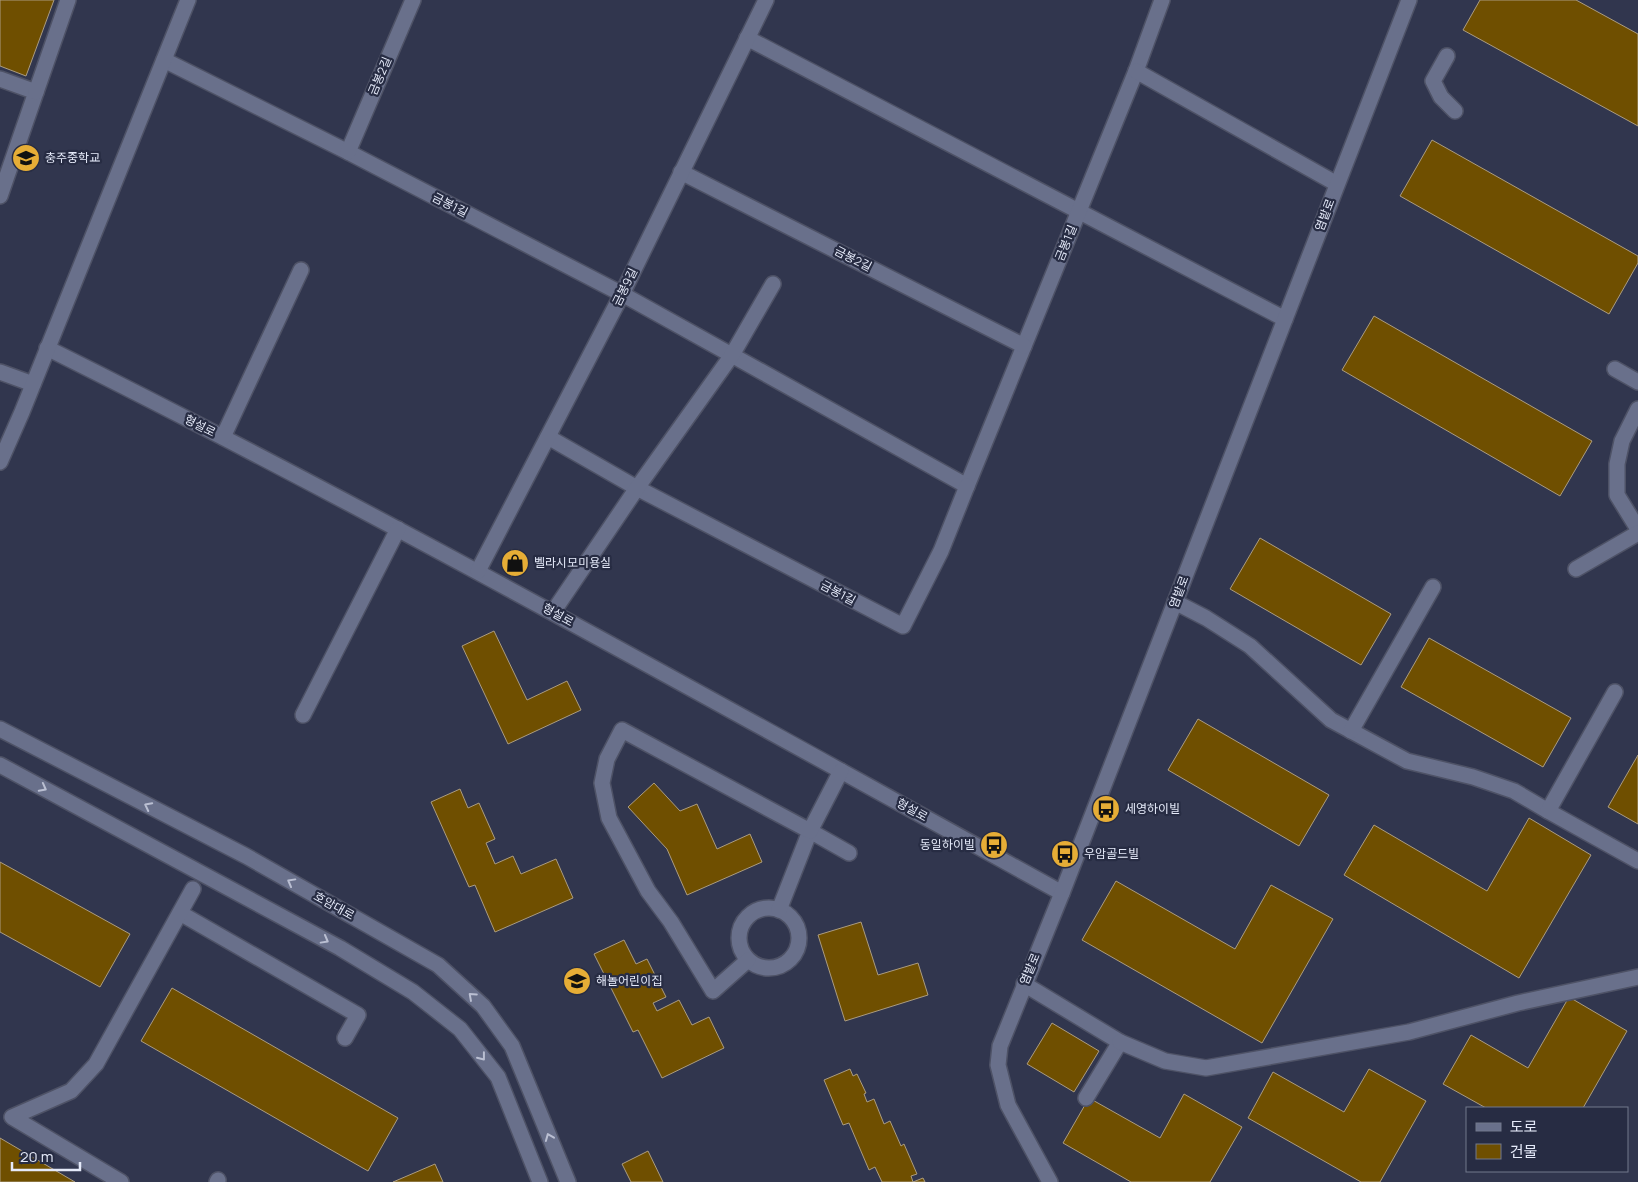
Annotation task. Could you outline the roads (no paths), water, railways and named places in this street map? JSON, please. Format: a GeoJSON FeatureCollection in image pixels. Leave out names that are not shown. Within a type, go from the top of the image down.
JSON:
{"type":"FeatureCollection","features":[{"type":"Feature","properties":{"kind":"street"},"geometry":{"type":"LineString","coordinates":[[0,196],[68,0]]}},
{"type":"Feature","properties":{"kind":"street"},"geometry":{"type":"LineString","coordinates":[[0,462],[188,0]]}},
{"type":"Feature","properties":{"kind":"street","name":"금봉2길"},"geometry":{"type":"LineString","coordinates":[[348,152],[413,0]]}},
{"type":"Feature","properties":{"kind":"street","name":"금봉9길"},"geometry":{"type":"LineString","coordinates":[[478,571],[622,294],[766,0]]}},
{"type":"Feature","properties":{"kind":"street","name":"금봉1길"},"geometry":{"type":"LineString","coordinates":[[548,437],[637,488],[903,626],[941,551],[1136,71],[1162,0]]}},
{"type":"Feature","properties":{"kind":"street","name":"염밭로"},"geometry":{"type":"LineString","coordinates":[[1050,1182],[1008,1106],[998,1066],[1000,1046],[1062,893],[1409,0]]}},
{"type":"Feature","properties":{"kind":"street"},"geometry":{"type":"LineString","coordinates":[[747,38],[1285,319]]}},
{"type":"Feature","properties":{"kind":"street"},"geometry":{"type":"LineString","coordinates":[[1447,56],[1433,81],[1441,97],[1455,111]]}},
{"type":"Feature","properties":{"kind":"street","name":"금봉1길"},"geometry":{"type":"LineString","coordinates":[[164,60],[348,152],[622,294],[967,486]]}},
{"type":"Feature","properties":{"kind":"street"},"geometry":{"type":"LineString","coordinates":[[1136,71],[1337,184]]}},
{"type":"Feature","properties":{"kind":"street"},"geometry":{"type":"LineString","coordinates":[[0,79],[36,92]]}},
{"type":"Feature","properties":{"kind":"street","name":"금봉2길"},"geometry":{"type":"LineString","coordinates":[[681,172],[1024,346]]}},
{"type":"Feature","properties":{"kind":"street"},"geometry":{"type":"LineString","coordinates":[[223,437],[301,270]]}},
{"type":"Feature","properties":{"kind":"street"},"geometry":{"type":"LineString","coordinates":[[553,612],[637,488],[732,356],[773,284]]}},
{"type":"Feature","properties":{"kind":"street","name":"형설로"},"geometry":{"type":"LineString","coordinates":[[47,348],[223,437],[478,571],[1062,893]]}},
{"type":"Feature","properties":{"kind":"street"},"geometry":{"type":"LineString","coordinates":[[1615,369],[1638,382]]}},
{"type":"Feature","properties":{"kind":"street"},"geometry":{"type":"LineString","coordinates":[[0,372],[33,384]]}},
{"type":"Feature","properties":{"kind":"street"},"geometry":{"type":"LineString","coordinates":[[1638,409],[1622,441],[1617,464],[1617,495],[1638,529]]}},
{"type":"Feature","properties":{"kind":"street"},"geometry":{"type":"LineString","coordinates":[[303,716],[398,529]]}},
{"type":"Feature","properties":{"kind":"street"},"geometry":{"type":"LineString","coordinates":[[1576,569],[1638,533]]}},
{"type":"Feature","properties":{"kind":"street"},"geometry":{"type":"LineString","coordinates":[[1351,731],[1432,588]]}},
{"type":"Feature","properties":{"kind":"street"},"geometry":{"type":"LineString","coordinates":[[1175,602],[1206,618],[1250,646],[1331,720],[1407,761],[1473,777],[1514,791],[1638,861]]}},
{"type":"Feature","properties":{"kind":"street"},"geometry":{"type":"LineString","coordinates":[[1548,811],[1615,692]]}},
{"type":"Feature","properties":{"kind":"street","name":"호암대로"},"geometry":{"type":"LineString","coordinates":[[0,729],[246,856],[438,965],[483,1006],[512,1046],[568,1182]]}},
{"type":"Feature","properties":{"kind":"street"},"geometry":{"type":"LineString","coordinates":[[748,960],[713,991],[671,922],[648,891],[609,818],[602,783],[606,760],[622,730],[849,853]]}},
{"type":"Feature","properties":{"kind":"street"},"geometry":{"type":"LineString","coordinates":[[0,765],[340,948],[413,992],[460,1029],[498,1077],[540,1182]]}},
{"type":"Feature","properties":{"kind":"street"},"geometry":{"type":"LineString","coordinates":[[779,910],[810,831],[841,771]]}},
{"type":"Feature","properties":{"kind":"street"},"geometry":{"type":"LineString","coordinates":[[184,864],[193,888]]}},
{"type":"Feature","properties":{"kind":"street"},"geometry":{"type":"LineString","coordinates":[[6,1120],[71,1091],[96,1064],[193,888],[217,881]]}},
{"type":"Feature","properties":{"kind":"street"},"geometry":{"type":"LineString","coordinates":[[768,908],[787,914],[794,921],[798,930],[797,950],[784,964],[775,968],[765,968],[748,960],[742,952],[739,943],[739,933],[742,923],[749,915],[758,909],[768,908]]}},
{"type":"Feature","properties":{"kind":"street"},"geometry":{"type":"LineString","coordinates":[[180,913],[358,1015],[345,1038]]}},
{"type":"Feature","properties":{"kind":"street"},"geometry":{"type":"LineString","coordinates":[[1024,984],[1120,1042],[1164,1061],[1206,1068],[1409,1032],[1518,1003],[1638,977]]}},
{"type":"Feature","properties":{"kind":"street"},"geometry":{"type":"LineString","coordinates":[[1086,1098],[1120,1042]]}},
{"type":"Feature","properties":{"kind":"street"},"geometry":{"type":"LineString","coordinates":[[6,1120],[121,1182]]}},
{"type":"Feature","properties":{"kind":"place","name":"충주중학교"},"geometry":{"type":"Point","coordinates":[26,158]}},
{"type":"Feature","properties":{"kind":"place","name":"벨라시모미용실"},"geometry":{"type":"Point","coordinates":[515,563]}},
{"type":"Feature","properties":{"kind":"place","name":"세영하이빌"},"geometry":{"type":"Point","coordinates":[1106,809]}},
{"type":"Feature","properties":{"kind":"place","name":"동일하이빌"},"geometry":{"type":"Point","coordinates":[994,845]}},
{"type":"Feature","properties":{"kind":"place","name":"우암골드빌"},"geometry":{"type":"Point","coordinates":[1065,854]}},
{"type":"Feature","properties":{"kind":"place","name":"해놀어린이집"},"geometry":{"type":"Point","coordinates":[577,981]}}]}
